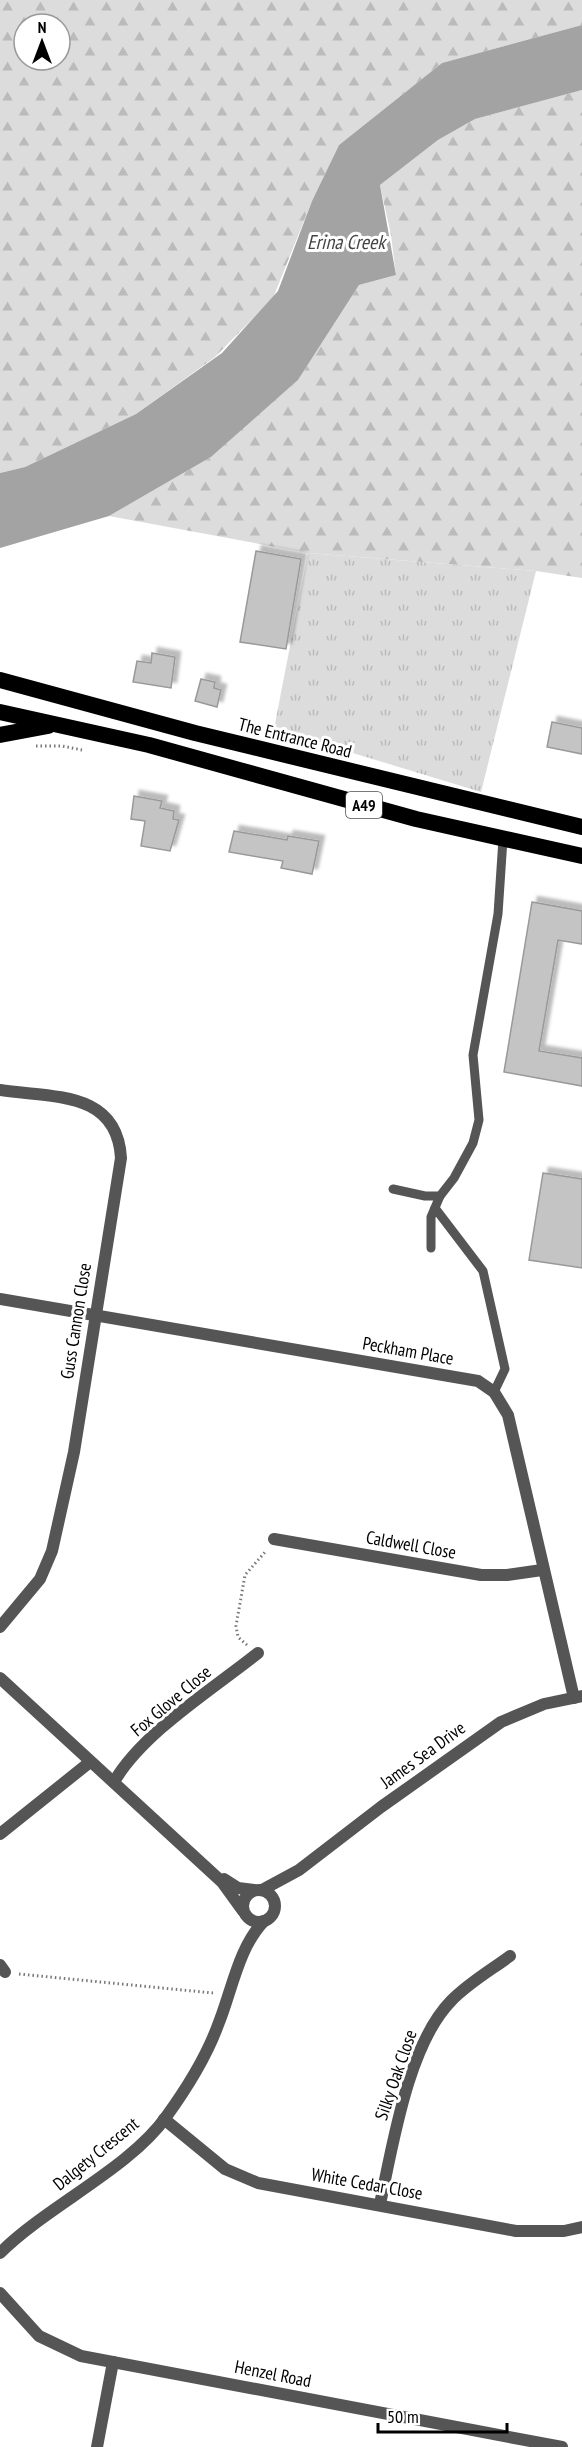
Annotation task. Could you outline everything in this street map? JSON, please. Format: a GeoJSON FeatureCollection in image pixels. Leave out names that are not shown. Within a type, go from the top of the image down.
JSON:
{"type":"FeatureCollection","features":[{"type":"Feature","properties":{"kind":"highway","name":"The Entrance Road"},"geometry":{"type":"LineString","coordinates":[[0,680],[195,733],[582,827]]}},
{"type":"Feature","properties":{"kind":"highway","name":"A49"},"geometry":{"type":"LineString","coordinates":[[0,712],[149,745],[416,819],[582,856]]}},
{"type":"Feature","properties":{"kind":"highway"},"geometry":{"type":"LineString","coordinates":[[0,735],[58,724]]}},
{"type":"Feature","properties":{"kind":"street","name":"Guss Cannon Close"},"geometry":{"type":"LineString","coordinates":[[0,1090],[83,1102],[97,1107],[111,1123],[120,1139],[121,1158],[67,1491],[52,1551],[40,1580],[0,1627]]}},
{"type":"Feature","properties":{"kind":"street","name":"Peckham Place"},"geometry":{"type":"LineString","coordinates":[[0,1299],[478,1381],[494,1392]]}},
{"type":"Feature","properties":{"kind":"street"},"geometry":{"type":"LineString","coordinates":[[494,1392],[508,1415],[542,1570],[578,1697]]}},
{"type":"Feature","properties":{"kind":"street","name":"Caldwell Close"},"geometry":{"type":"LineString","coordinates":[[274,1539],[481,1575],[507,1575],[542,1570]]}},
{"type":"Feature","properties":{"kind":"street","name":"Fox Glove Close"},"geometry":{"type":"LineString","coordinates":[[114,1782],[124,1765],[158,1732],[258,1653]]}},
{"type":"Feature","properties":{"kind":"street"},"geometry":{"type":"LineString","coordinates":[[0,1678],[208,1868],[222,1882],[246,1915],[264,1921],[273,1915],[274,1901],[270,1893],[238,1888],[208,1868]]}},
{"type":"Feature","properties":{"kind":"street","name":"James Sea Drive"},"geometry":{"type":"LineString","coordinates":[[258,1890],[299,1870],[417,1781],[501,1722],[544,1704],[578,1697]]}},
{"type":"Feature","properties":{"kind":"street"},"geometry":{"type":"LineString","coordinates":[[0,1834],[90,1762]]}},
{"type":"Feature","properties":{"kind":"street","name":"James Sea Drive"},"geometry":{"type":"LineString","coordinates":[[274,1901],[299,1870]]}},
{"type":"Feature","properties":{"kind":"street"},"geometry":{"type":"LineString","coordinates":[[246,1915],[243,1901],[258,1890]]}},
{"type":"Feature","properties":{"kind":"street","name":"Dalgety Crescent"},"geometry":{"type":"LineString","coordinates":[[238,1968],[246,1915]]}},
{"type":"Feature","properties":{"kind":"street","name":"Dalgety Crescent"},"geometry":{"type":"LineString","coordinates":[[0,2253],[137,2147],[164,2120],[203,2060],[250,1940],[264,1921]]}},
{"type":"Feature","properties":{"kind":"street","name":"Silky Oak Close"},"geometry":{"type":"LineString","coordinates":[[380,2204],[399,2116],[423,2046],[435,2022],[451,2000],[510,1956]]}},
{"type":"Feature","properties":{"kind":"street","name":"White Cedar Close"},"geometry":{"type":"LineString","coordinates":[[164,2120],[225,2169],[258,2183],[516,2230],[564,2231],[582,2227]]}},
{"type":"Feature","properties":{"kind":"street","name":"Henzel Road"},"geometry":{"type":"LineString","coordinates":[[0,2294],[39,2336],[81,2356],[562,2447]]}},
{"type":"Feature","properties":{"kind":"street"},"geometry":{"type":"LineString","coordinates":[[97,2447],[113,2362]]}},
{"type":"Feature","properties":{"kind":"lane"},"geometry":{"type":"LineString","coordinates":[[431,1248],[431,1217],[440,1196],[454,1178],[473,1143],[479,1120],[473,1055],[498,914],[503,839]]}},
{"type":"Feature","properties":{"kind":"lane"},"geometry":{"type":"LineString","coordinates":[[393,1189],[425,1196],[440,1196]]}},
{"type":"Feature","properties":{"kind":"lane"},"geometry":{"type":"LineString","coordinates":[[435,1208],[483,1271],[506,1369],[494,1392]]}},
{"type":"Feature","properties":{"kind":"path"},"geometry":{"type":"LineString","coordinates":[[28,747],[62,746],[82,750]]}},
{"type":"Feature","properties":{"kind":"path"},"geometry":{"type":"LineString","coordinates":[[258,1653],[238,1637],[236,1626],[245,1575],[274,1539]]}},
{"type":"Feature","properties":{"kind":"path"},"geometry":{"type":"LineString","coordinates":[[2,1969],[213,1993]]}},
{"type":"Feature","properties":{"kind":"green space"},"geometry":{"type":"Polygon","coordinates":[[[0,0],[582,0],[582,25],[442,63],[339,145],[312,201],[273,298],[215,357],[136,414],[25,467],[0,473],[0,0]]]}},
{"type":"Feature","properties":{"kind":"green space"},"geometry":{"type":"Polygon","coordinates":[[[582,90],[582,578],[536,571],[308,553],[109,516],[211,457],[298,380],[359,285],[396,275],[391,235],[380,185],[438,140],[475,119],[582,90]]]}},
{"type":"Feature","properties":{"kind":"green space"},"geometry":{"type":"Polygon","coordinates":[[[308,553],[536,571],[481,792],[274,729],[308,553]]]}},
{"type":"Feature","properties":{"kind":"water","name":"Erina Creek"},"geometry":{"type":"Polygon","coordinates":[[[582,25],[582,90],[475,119],[438,140],[380,185],[396,275],[359,285],[298,380],[211,457],[109,516],[0,548],[0,473],[25,467],[136,414],[222,353],[278,291],[312,201],[339,145],[442,63],[582,25]]]}},
{"type":"Feature","properties":{"kind":"building"},"geometry":{"type":"Polygon","coordinates":[[[256,551],[301,559],[286,649],[240,642],[256,551]]]}},
{"type":"Feature","properties":{"kind":"building"},"geometry":{"type":"Polygon","coordinates":[[[152,653],[175,657],[171,688],[133,682],[137,661],[151,663],[152,653]]]}},
{"type":"Feature","properties":{"kind":"building"},"geometry":{"type":"Polygon","coordinates":[[[201,679],[215,682],[214,688],[221,690],[217,707],[195,701],[201,679]]]}},
{"type":"Feature","properties":{"kind":"building"},"geometry":{"type":"Polygon","coordinates":[[[552,722],[582,728],[582,754],[547,747],[552,722]]]}},
{"type":"Feature","properties":{"kind":"building"},"geometry":{"type":"Polygon","coordinates":[[[134,796],[162,801],[160,808],[174,811],[173,819],[179,820],[170,851],[141,846],[145,821],[131,819],[134,796]]]}},
{"type":"Feature","properties":{"kind":"building"},"geometry":{"type":"Polygon","coordinates":[[[234,831],[287,840],[288,836],[319,841],[312,874],[281,868],[283,861],[229,852],[234,831]]]}},
{"type":"Feature","properties":{"kind":"building"},"geometry":{"type":"Polygon","coordinates":[[[532,902],[582,911],[582,944],[558,940],[539,1051],[582,1058],[582,1086],[504,1072],[532,902]]]}},
{"type":"Feature","properties":{"kind":"building"},"geometry":{"type":"Polygon","coordinates":[[[543,1173],[582,1179],[582,1268],[529,1260],[543,1173]]]}}]}
